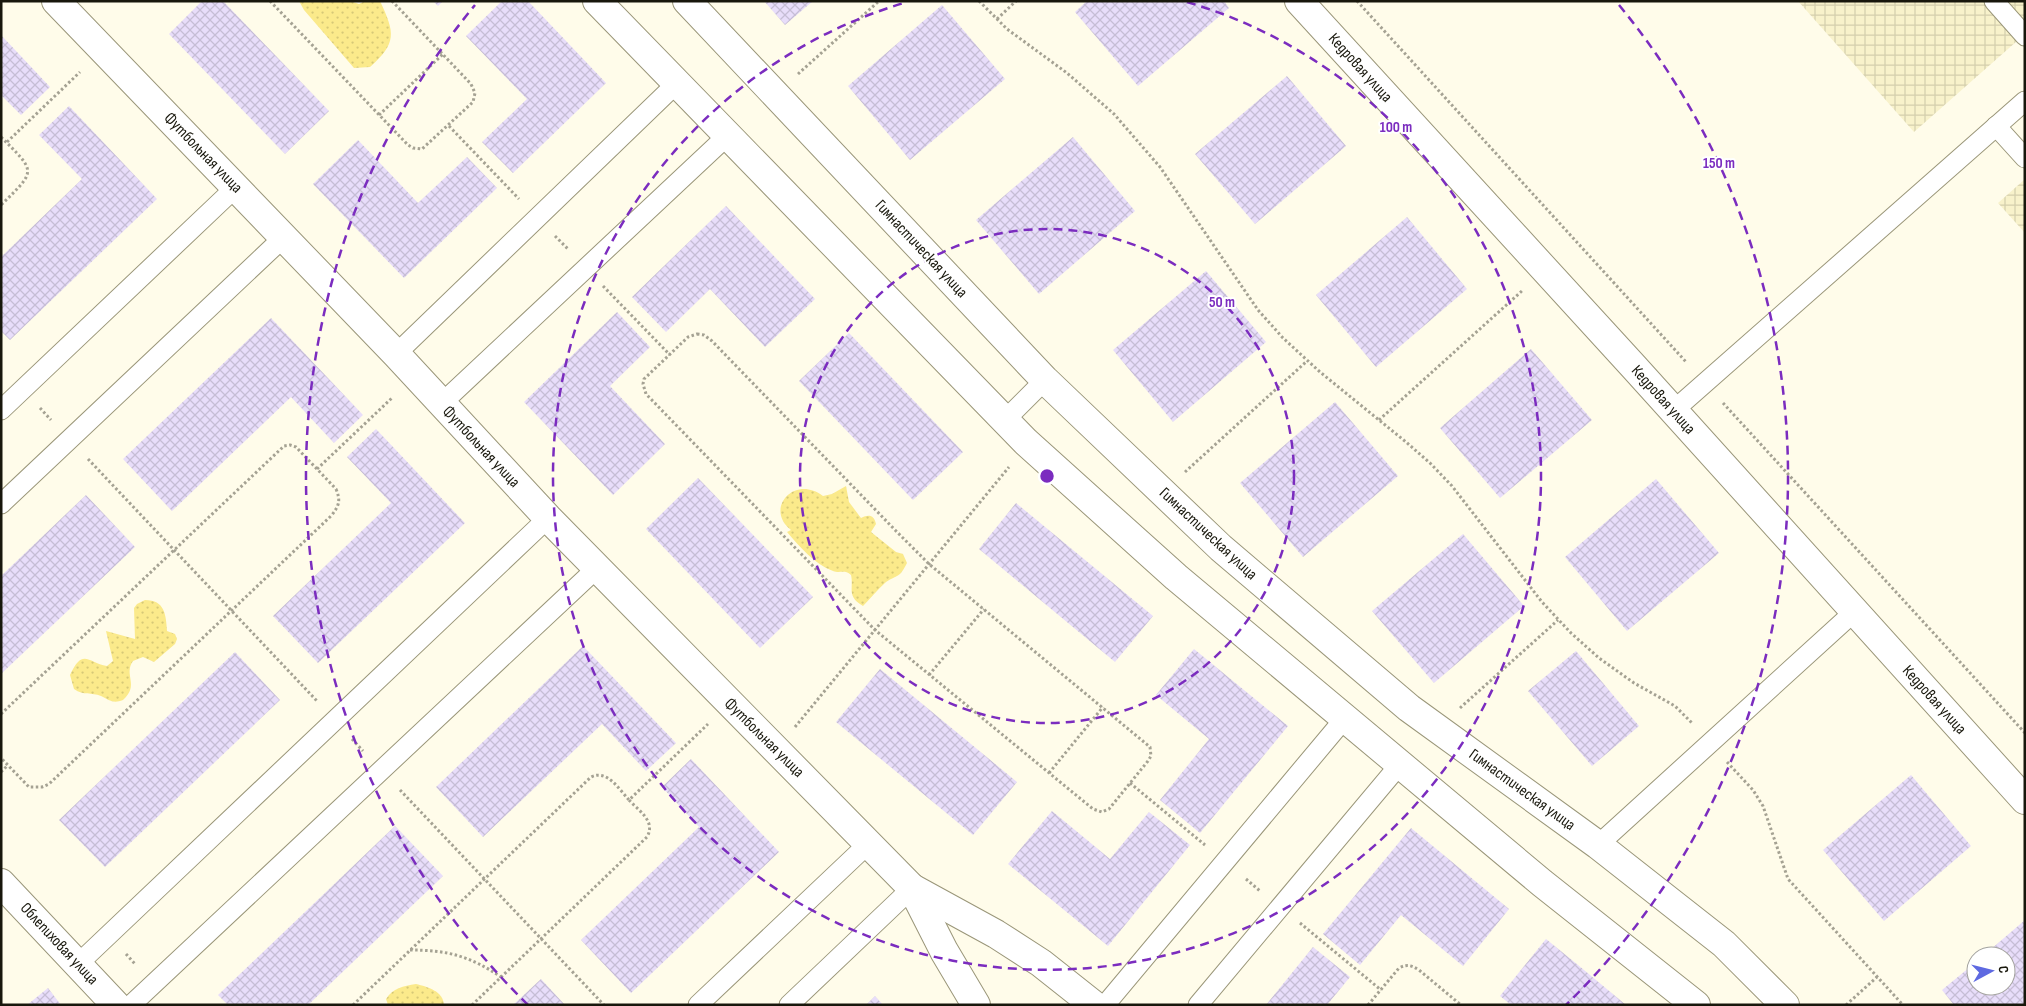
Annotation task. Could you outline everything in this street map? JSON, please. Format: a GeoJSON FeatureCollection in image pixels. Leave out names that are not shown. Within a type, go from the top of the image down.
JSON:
{"type":"FeatureCollection","features":[{"type":"Feature","properties":{"kind":"street","name":"Футбольная улица"},"geometry":{"type":"LineString","coordinates":[[56,1],[396,354],[596,568],[912,888],[996,934],[1040,963],[1094,1005]]}},
{"type":"Feature","properties":{"kind":"street"},"geometry":{"type":"LineString","coordinates":[[597,1],[1028,444],[1176,577],[1401,763],[1542,883],[1696,1005]]}},
{"type":"Feature","properties":{"kind":"street","name":"Гимнастическая улица"},"geometry":{"type":"LineString","coordinates":[[687,1],[1045,380],[1221,548],[1409,708],[1598,845],[1724,944],[1785,1005]]}},
{"type":"Feature","properties":{"kind":"street","name":"Кедровая улица"},"geometry":{"type":"LineString","coordinates":[[1299,1],[2025,800]]}},
{"type":"Feature","properties":{"kind":"street","name":"Облепиховая улица"},"geometry":{"type":"LineString","coordinates":[[1,883],[116,1005]]}},
{"type":"Feature","properties":{"kind":"street","name":"Футбольная улица"},"geometry":{"type":"LineString","coordinates":[[912,888],[944,952],[976,1005]]}},
{"type":"Feature","properties":{"kind":"lane"},"geometry":{"type":"LineString","coordinates":[[1994,1],[2025,36]]}},
{"type":"Feature","properties":{"kind":"lane"},"geometry":{"type":"LineString","coordinates":[[396,354],[676,84]]}},
{"type":"Feature","properties":{"kind":"lane"},"geometry":{"type":"LineString","coordinates":[[1673,411],[2025,101]]}},
{"type":"Feature","properties":{"kind":"lane"},"geometry":{"type":"LineString","coordinates":[[1996,126],[2025,158]]}},
{"type":"Feature","properties":{"kind":"lane"},"geometry":{"type":"LineString","coordinates":[[441,404],[727,136]]}},
{"type":"Feature","properties":{"kind":"lane"},"geometry":{"type":"LineString","coordinates":[[1,410],[236,187]]}},
{"type":"Feature","properties":{"kind":"lane"},"geometry":{"type":"LineString","coordinates":[[1,504],[284,237]]}},
{"type":"Feature","properties":{"kind":"lane"},"geometry":{"type":"LineString","coordinates":[[1005,420],[1045,380]]}},
{"type":"Feature","properties":{"kind":"lane"},"geometry":{"type":"LineString","coordinates":[[78,964],[548,518]]}},
{"type":"Feature","properties":{"kind":"lane"},"geometry":{"type":"LineString","coordinates":[[131,1005],[596,568]]}},
{"type":"Feature","properties":{"kind":"lane"},"geometry":{"type":"LineString","coordinates":[[1598,845],[1854,612]]}},
{"type":"Feature","properties":{"kind":"lane"},"geometry":{"type":"LineString","coordinates":[[1105,1005],[1345,718]]}},
{"type":"Feature","properties":{"kind":"lane"},"geometry":{"type":"LineString","coordinates":[[1198,1005],[1401,763]]}},
{"type":"Feature","properties":{"kind":"lane"},"geometry":{"type":"LineString","coordinates":[[698,1005],[868,844]]}},
{"type":"Feature","properties":{"kind":"lane"},"geometry":{"type":"LineString","coordinates":[[789,1005],[912,888]]}},
{"type":"Feature","properties":{"kind":"path"},"geometry":{"type":"LineString","coordinates":[[270,1],[408,145],[418,150],[427,147],[449,126],[473,102],[475,93],[471,84],[392,1]]}},
{"type":"Feature","properties":{"kind":"path"},"geometry":{"type":"LineString","coordinates":[[776,95],[879,1]]}},
{"type":"Feature","properties":{"kind":"path"},"geometry":{"type":"LineString","coordinates":[[979,1],[1007,29],[1067,73],[1114,114],[1160,167],[1258,310],[1307,361],[1412,447],[1452,486],[1495,543],[1558,620],[1599,658],[1634,683],[1679,709],[1759,798],[1788,879],[1903,1005]]}},
{"type":"Feature","properties":{"kind":"path"},"geometry":{"type":"LineString","coordinates":[[997,19],[1016,1]]}},
{"type":"Feature","properties":{"kind":"path"},"geometry":{"type":"LineString","coordinates":[[7,142],[103,50]]}},
{"type":"Feature","properties":{"kind":"path"},"geometry":{"type":"LineString","coordinates":[[379,115],[442,54]]}},
{"type":"Feature","properties":{"kind":"path"},"geometry":{"type":"LineString","coordinates":[[449,126],[670,355]]}},
{"type":"Feature","properties":{"kind":"path"},"geometry":{"type":"LineString","coordinates":[[1,137],[25,162],[28,175],[25,183],[1,205]]}},
{"type":"Feature","properties":{"kind":"path"},"geometry":{"type":"LineString","coordinates":[[1379,420],[1545,270]]}},
{"type":"Feature","properties":{"kind":"path"},"geometry":{"type":"LineString","coordinates":[[697,334],[704,335],[712,341],[896,532],[930,564],[1150,747],[1151,756],[1148,761],[1109,809],[1097,812],[875,630],[646,394],[643,384],[644,379],[670,355],[688,337],[697,334]]}},
{"type":"Feature","properties":{"kind":"path"},"geometry":{"type":"LineString","coordinates":[[1162,492],[1307,361]]}},
{"type":"Feature","properties":{"kind":"path"},"geometry":{"type":"LineString","coordinates":[[317,470],[416,375]]}},
{"type":"Feature","properties":{"kind":"path"},"geometry":{"type":"LineString","coordinates":[[35,404],[604,1005]]}},
{"type":"Feature","properties":{"kind":"path"},"geometry":{"type":"LineString","coordinates":[[776,750],[1028,444]]}},
{"type":"Feature","properties":{"kind":"path"},"geometry":{"type":"LineString","coordinates":[[1,714],[284,446],[296,447],[336,489],[340,497],[339,506],[331,516],[49,784],[36,788],[29,786],[1,758]]}},
{"type":"Feature","properties":{"kind":"path"},"geometry":{"type":"LineString","coordinates":[[929,675],[984,609]]}},
{"type":"Feature","properties":{"kind":"path"},"geometry":{"type":"LineString","coordinates":[[1437,729],[1558,620]]}},
{"type":"Feature","properties":{"kind":"path"},"geometry":{"type":"LineString","coordinates":[[629,800],[730,703]]}},
{"type":"Feature","properties":{"kind":"path"},"geometry":{"type":"LineString","coordinates":[[1049,773],[1103,707]]}},
{"type":"Feature","properties":{"kind":"path"},"geometry":{"type":"LineString","coordinates":[[1,772],[8,765]]}},
{"type":"Feature","properties":{"kind":"path"},"geometry":{"type":"LineString","coordinates":[[353,1005],[591,777],[596,774],[606,776],[651,825],[651,831],[647,837],[472,1005]]}},
{"type":"Feature","properties":{"kind":"path"},"geometry":{"type":"LineString","coordinates":[[1130,783],[1381,990]]}},
{"type":"Feature","properties":{"kind":"path"},"geometry":{"type":"LineString","coordinates":[[108,936],[153,984]]}},
{"type":"Feature","properties":{"kind":"path"},"geometry":{"type":"LineString","coordinates":[[410,950],[434,950],[458,954],[480,963],[501,977]]}},
{"type":"Feature","properties":{"kind":"path"},"geometry":{"type":"LineString","coordinates":[[1368,1005],[1399,968],[1405,965],[1412,965],[1458,1004]]}},
{"type":"Feature","properties":{"kind":"path"},"geometry":{"type":"LineString","coordinates":[[1846,1005],[1877,977]]}},
{"type":"Feature","properties":{"kind":"shaded area"},"geometry":{"type":"Polygon","coordinates":[[[299,1],[350,1],[359,4],[365,1],[380,1],[391,30],[389,44],[379,59],[370,67],[354,68],[304,10],[299,1]]]}},
{"type":"Feature","properties":{"kind":"shaded area"},"geometry":{"type":"Polygon","coordinates":[[[1798,1],[2025,1],[2025,34],[1914,132],[1798,1]]]}},
{"type":"Feature","properties":{"kind":"shaded area"},"geometry":{"type":"Polygon","coordinates":[[[2025,179],[2025,233],[1998,203],[2025,179]]]}},
{"type":"Feature","properties":{"kind":"shaded area"},"geometry":{"type":"Polygon","coordinates":[[[846,486],[849,502],[861,518],[869,516],[874,519],[876,524],[871,532],[896,552],[903,554],[907,563],[900,574],[886,582],[863,606],[854,599],[851,575],[846,572],[835,572],[826,568],[808,554],[787,532],[791,530],[783,522],[781,513],[782,504],[786,497],[793,492],[802,489],[812,490],[823,496],[832,494],[846,486]]]}},
{"type":"Feature","properties":{"kind":"shaded area"},"geometry":{"type":"Polygon","coordinates":[[[145,600],[157,603],[163,610],[167,631],[175,634],[177,639],[175,644],[154,662],[143,657],[133,661],[130,666],[130,690],[123,700],[111,701],[101,696],[74,689],[70,675],[79,661],[86,659],[107,666],[113,661],[106,631],[135,639],[134,608],[145,600]]]}},
{"type":"Feature","properties":{"kind":"shaded area"},"geometry":{"type":"Polygon","coordinates":[[[416,984],[430,988],[438,993],[444,1005],[388,1005],[386,999],[392,992],[416,984]]]}},
{"type":"Feature","properties":{"kind":"building"},"geometry":{"type":"Polygon","coordinates":[[[202,1],[223,1],[329,111],[285,154],[169,34],[202,1]]]}},
{"type":"Feature","properties":{"kind":"building"},"geometry":{"type":"Polygon","coordinates":[[[433,1],[443,1],[438,6],[433,1]]]}},
{"type":"Feature","properties":{"kind":"building"},"geometry":{"type":"Polygon","coordinates":[[[502,1],[528,1],[606,83],[513,173],[482,142],[527,99],[466,36],[502,1]]]}},
{"type":"Feature","properties":{"kind":"building"},"geometry":{"type":"Polygon","coordinates":[[[764,1],[813,1],[785,25],[764,1]]]}},
{"type":"Feature","properties":{"kind":"building"},"geometry":{"type":"Polygon","coordinates":[[[1087,1],[1224,1],[1229,8],[1138,86],[1075,12],[1087,1]]]}},
{"type":"Feature","properties":{"kind":"building"},"geometry":{"type":"Polygon","coordinates":[[[942,5],[1005,79],[910,160],[848,86],[942,5]]]}},
{"type":"Feature","properties":{"kind":"building"},"geometry":{"type":"Polygon","coordinates":[[[1,35],[50,87],[21,115],[1,95],[1,35]]]}},
{"type":"Feature","properties":{"kind":"building"},"geometry":{"type":"Polygon","coordinates":[[[1287,76],[1346,146],[1255,224],[1195,154],[1287,76]]]}},
{"type":"Feature","properties":{"kind":"building"},"geometry":{"type":"Polygon","coordinates":[[[69,106],[157,199],[10,340],[1,331],[1,257],[82,179],[39,135],[69,106]]]}},
{"type":"Feature","properties":{"kind":"building"},"geometry":{"type":"Polygon","coordinates":[[[1073,137],[1135,211],[1039,294],[976,220],[1073,137]]]}},
{"type":"Feature","properties":{"kind":"building"},"geometry":{"type":"Polygon","coordinates":[[[358,140],[418,203],[467,157],[497,188],[404,278],[313,184],[358,140]]]}},
{"type":"Feature","properties":{"kind":"building"},"geometry":{"type":"Polygon","coordinates":[[[726,206],[815,299],[765,347],[710,289],[666,332],[632,297],[726,206]]]}},
{"type":"Feature","properties":{"kind":"building"},"geometry":{"type":"Polygon","coordinates":[[[1407,217],[1467,289],[1376,367],[1316,295],[1407,217]]]}},
{"type":"Feature","properties":{"kind":"building"},"geometry":{"type":"Polygon","coordinates":[[[1206,271],[1266,342],[1173,422],[1113,350],[1206,271]]]}},
{"type":"Feature","properties":{"kind":"building"},"geometry":{"type":"Polygon","coordinates":[[[617,312],[650,347],[610,386],[665,444],[613,495],[524,402],[617,312]]]}},
{"type":"Feature","properties":{"kind":"building"},"geometry":{"type":"Polygon","coordinates":[[[271,318],[363,415],[334,443],[291,397],[172,511],[123,459],[271,318]]]}},
{"type":"Feature","properties":{"kind":"building"},"geometry":{"type":"Polygon","coordinates":[[[849,333],[963,452],[913,500],[799,381],[849,333]]]}},
{"type":"Feature","properties":{"kind":"building"},"geometry":{"type":"Polygon","coordinates":[[[1531,349],[1592,420],[1500,498],[1440,428],[1531,349]]]}},
{"type":"Feature","properties":{"kind":"building"},"geometry":{"type":"Polygon","coordinates":[[[1335,402],[1398,476],[1303,557],[1240,483],[1335,402]]]}},
{"type":"Feature","properties":{"kind":"building"},"geometry":{"type":"Polygon","coordinates":[[[376,429],[465,523],[318,663],[273,616],[391,503],[347,457],[376,429]]]}},
{"type":"Feature","properties":{"kind":"building"},"geometry":{"type":"Polygon","coordinates":[[[698,478],[813,597],[760,648],[646,529],[698,478]]]}},
{"type":"Feature","properties":{"kind":"building"},"geometry":{"type":"Polygon","coordinates":[[[1656,479],[1719,553],[1627,631],[1565,557],[1656,479]]]}},
{"type":"Feature","properties":{"kind":"building"},"geometry":{"type":"Polygon","coordinates":[[[86,495],[135,547],[1,674],[1,576],[86,495]]]}},
{"type":"Feature","properties":{"kind":"building"},"geometry":{"type":"Polygon","coordinates":[[[1016,503],[1153,616],[1115,662],[979,549],[1016,503]]]}},
{"type":"Feature","properties":{"kind":"building"},"geometry":{"type":"Polygon","coordinates":[[[1463,534],[1524,606],[1434,683],[1372,611],[1463,534]]]}},
{"type":"Feature","properties":{"kind":"building"},"geometry":{"type":"Polygon","coordinates":[[[583,646],[676,743],[646,771],[602,724],[483,837],[436,787],[583,646]]]}},
{"type":"Feature","properties":{"kind":"building"},"geometry":{"type":"Polygon","coordinates":[[[1194,649],[1288,726],[1200,833],[1160,800],[1209,739],[1156,695],[1194,649]]]}},
{"type":"Feature","properties":{"kind":"building"},"geometry":{"type":"Polygon","coordinates":[[[1576,651],[1639,726],[1592,766],[1528,691],[1576,651]]]}},
{"type":"Feature","properties":{"kind":"building"},"geometry":{"type":"Polygon","coordinates":[[[235,652],[280,700],[105,867],[59,820],[235,652]]]}},
{"type":"Feature","properties":{"kind":"building"},"geometry":{"type":"Polygon","coordinates":[[[880,669],[1017,782],[973,835],[836,722],[880,669]]]}},
{"type":"Feature","properties":{"kind":"building"},"geometry":{"type":"Polygon","coordinates":[[[691,759],[779,852],[631,993],[581,940],[699,827],[662,787],[691,759]]]}},
{"type":"Feature","properties":{"kind":"building"},"geometry":{"type":"Polygon","coordinates":[[[1911,775],[1971,846],[1884,921],[1823,850],[1911,775]]]}},
{"type":"Feature","properties":{"kind":"building"},"geometry":{"type":"Polygon","coordinates":[[[1052,811],[1110,859],[1149,812],[1190,845],[1108,946],[1008,864],[1052,811]]]}},
{"type":"Feature","properties":{"kind":"building"},"geometry":{"type":"Polygon","coordinates":[[[395,826],[443,876],[308,1005],[228,1005],[218,995],[395,826]]]}},
{"type":"Feature","properties":{"kind":"building"},"geometry":{"type":"Polygon","coordinates":[[[1411,828],[1509,909],[1463,966],[1401,915],[1360,965],[1323,934],[1411,828]]]}},
{"type":"Feature","properties":{"kind":"building"},"geometry":{"type":"Polygon","coordinates":[[[2025,920],[2025,1005],[1954,1005],[1942,990],[1966,970],[1966,996],[2016,996],[2016,946],[1995,946],[2025,920]]]}},
{"type":"Feature","properties":{"kind":"building"},"geometry":{"type":"Polygon","coordinates":[[[1546,939],[1626,1005],[1511,1005],[1500,996],[1546,939]]]}},
{"type":"Feature","properties":{"kind":"building"},"geometry":{"type":"Polygon","coordinates":[[[1313,947],[1350,977],[1327,1005],[1266,1005],[1313,947]]]}},
{"type":"Feature","properties":{"kind":"building"},"geometry":{"type":"Polygon","coordinates":[[[541,979],[565,1005],[513,1005],[541,979]]]}},
{"type":"Feature","properties":{"kind":"building"},"geometry":{"type":"Polygon","coordinates":[[[48,988],[61,1005],[27,1005],[48,988]]]}},
{"type":"Feature","properties":{"kind":"building"},"geometry":{"type":"Polygon","coordinates":[[[875,996],[883,1005],[866,1005],[875,996]]]}}]}
